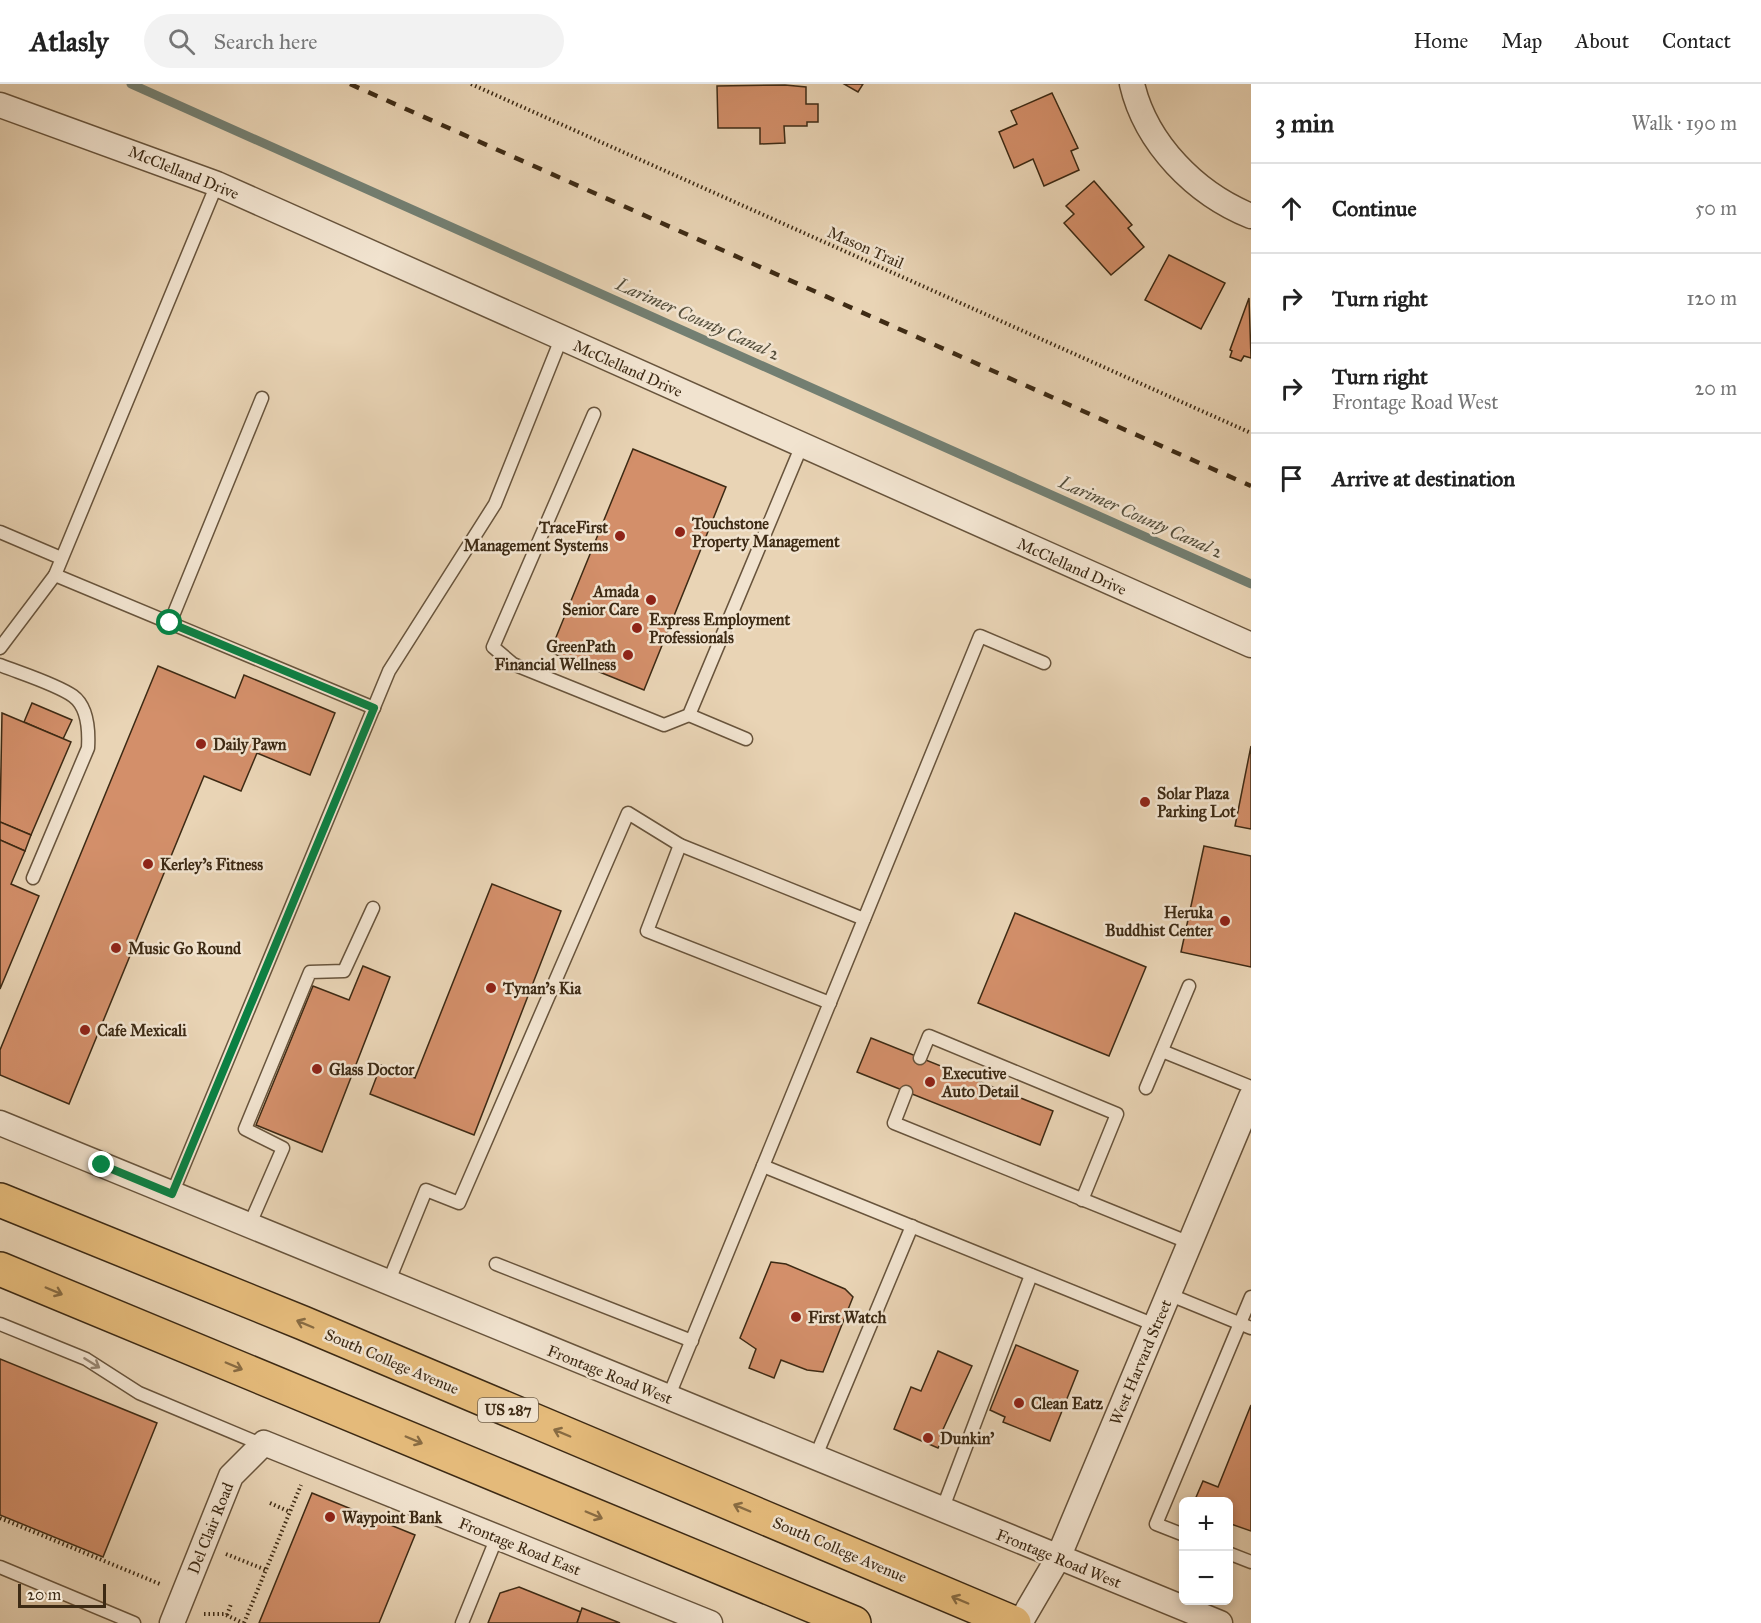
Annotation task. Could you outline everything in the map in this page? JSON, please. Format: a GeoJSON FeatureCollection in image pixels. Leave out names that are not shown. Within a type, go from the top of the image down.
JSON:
{"type":"FeatureCollection","features":[{"type":"Feature","properties":{"kind":"highway","name":"South College Avenue"},"geometry":{"type":"LineString","coordinates":[[0,1200],[303,1323],[1014,1623]]}},
{"type":"Feature","properties":{"kind":"highway"},"geometry":{"type":"LineString","coordinates":[[0,1269],[854,1623]]}},
{"type":"Feature","properties":{"kind":"street"},"geometry":{"type":"LineString","coordinates":[[1132,84],[1147,123],[1180,169],[1206,192],[1251,216]]}},
{"type":"Feature","properties":{"kind":"street","name":"McClelland Drive"},"geometry":{"type":"LineString","coordinates":[[0,105],[217,184],[1251,645]]}},
{"type":"Feature","properties":{"kind":"street","name":"West Harvard Street"},"geometry":{"type":"LineString","coordinates":[[1020,1623],[1058,1558],[1251,1096]]}},
{"type":"Feature","properties":{"kind":"street","name":"Frontage Road West"},"geometry":{"type":"LineString","coordinates":[[0,1123],[1220,1623]]}},
{"type":"Feature","properties":{"kind":"street","name":"Frontage Road East"},"geometry":{"type":"LineString","coordinates":[[263,1444],[710,1623]]}},
{"type":"Feature","properties":{"kind":"street","name":"Del Clair Road"},"geometry":{"type":"LineString","coordinates":[[172,1623],[231,1476],[263,1444]]}},
{"type":"Feature","properties":{"kind":"lane"},"geometry":{"type":"LineString","coordinates":[[0,648],[5,634],[54,574],[217,184]]}},
{"type":"Feature","properties":{"kind":"lane"},"geometry":{"type":"LineString","coordinates":[[172,1194],[389,671],[495,504],[561,339]]}},
{"type":"Feature","properties":{"kind":"lane"},"geometry":{"type":"LineString","coordinates":[[170,623],[262,398]]}},
{"type":"Feature","properties":{"kind":"lane"},"geometry":{"type":"LineString","coordinates":[[594,414],[493,647],[513,664],[663,725],[689,716],[746,738]]}},
{"type":"Feature","properties":{"kind":"lane"},"geometry":{"type":"LineString","coordinates":[[689,716],[802,446]]}},
{"type":"Feature","properties":{"kind":"lane"},"geometry":{"type":"LineString","coordinates":[[0,532],[61,558]]}},
{"type":"Feature","properties":{"kind":"lane"},"geometry":{"type":"LineString","coordinates":[[54,574],[374,708]]}},
{"type":"Feature","properties":{"kind":"lane"},"geometry":{"type":"LineString","coordinates":[[668,1398],[980,636],[1044,663]]}},
{"type":"Feature","properties":{"kind":"lane"},"geometry":{"type":"LineString","coordinates":[[0,665],[74,697],[84,711],[89,730],[88,748],[33,878]]}},
{"type":"Feature","properties":{"kind":"lane"},"geometry":{"type":"LineString","coordinates":[[388,1283],[426,1190],[459,1203],[628,813],[680,845],[864,919]]}},
{"type":"Feature","properties":{"kind":"lane"},"geometry":{"type":"LineString","coordinates":[[680,845],[647,931],[830,1003]]}},
{"type":"Feature","properties":{"kind":"lane"},"geometry":{"type":"LineString","coordinates":[[249,1226],[283,1148],[245,1129],[310,972],[345,971],[373,908]]}},
{"type":"Feature","properties":{"kind":"lane"},"geometry":{"type":"LineString","coordinates":[[1146,1088],[1189,986]]}},
{"type":"Feature","properties":{"kind":"lane"},"geometry":{"type":"LineString","coordinates":[[920,1058],[929,1036],[1117,1114],[1082,1200]]}},
{"type":"Feature","properties":{"kind":"lane"},"geometry":{"type":"LineString","coordinates":[[1162,1051],[1251,1087]]}},
{"type":"Feature","properties":{"kind":"lane"},"geometry":{"type":"LineString","coordinates":[[906,1092],[894,1123],[1190,1243]]}},
{"type":"Feature","properties":{"kind":"lane"},"geometry":{"type":"LineString","coordinates":[[763,1166],[1155,1325]]}},
{"type":"Feature","properties":{"kind":"lane"},"geometry":{"type":"LineString","coordinates":[[815,1458],[912,1226]]}},
{"type":"Feature","properties":{"kind":"lane"},"geometry":{"type":"LineString","coordinates":[[496,1264],[692,1341]]}},
{"type":"Feature","properties":{"kind":"lane"},"geometry":{"type":"LineString","coordinates":[[942,1510],[1031,1275]]}},
{"type":"Feature","properties":{"kind":"lane"},"geometry":{"type":"LineString","coordinates":[[1168,1294],[1246,1326]]}},
{"type":"Feature","properties":{"kind":"lane"},"geometry":{"type":"LineString","coordinates":[[1179,1533],[1156,1524],[1246,1326],[1251,1297]]}},
{"type":"Feature","properties":{"kind":"lane"},"geometry":{"type":"LineString","coordinates":[[0,1324],[86,1359],[139,1393],[263,1444]]}},
{"type":"Feature","properties":{"kind":"lane"},"geometry":{"type":"LineString","coordinates":[[462,1623],[497,1537]]}},
{"type":"Feature","properties":{"kind":"lane"},"geometry":{"type":"LineString","coordinates":[[1233,1554],[1251,1562]]}},
{"type":"Feature","properties":{"kind":"lane"},"geometry":{"type":"LineString","coordinates":[[0,1567],[134,1623]]}},
{"type":"Feature","properties":{"kind":"path","name":"Mason Trail"},"geometry":{"type":"LineString","coordinates":[[471,84],[1251,433]]}},
{"type":"Feature","properties":{"kind":"path"},"geometry":{"type":"LineString","coordinates":[[199,1615],[227,1615],[244,1623],[303,1481]]}},
{"type":"Feature","properties":{"kind":"path"},"geometry":{"type":"LineString","coordinates":[[270,1503],[290,1512]]}},
{"type":"Feature","properties":{"kind":"path"},"geometry":{"type":"LineString","coordinates":[[0,1518],[165,1587]]}},
{"type":"Feature","properties":{"kind":"path"},"geometry":{"type":"LineString","coordinates":[[223,1552],[266,1570]]}},
{"type":"Feature","properties":{"kind":"path"},"geometry":{"type":"LineString","coordinates":[[227,1615],[231,1604]]}},
{"type":"Feature","properties":{"kind":"building"},"geometry":{"type":"Polygon","coordinates":[[[844,84],[863,84],[858,92],[844,84]]]}},
{"type":"Feature","properties":{"kind":"building"},"geometry":{"type":"Polygon","coordinates":[[[717,86],[806,87],[806,104],[818,104],[818,122],[807,122],[807,126],[784,126],[785,143],[760,144],[760,128],[718,128],[717,86]]]}},
{"type":"Feature","properties":{"kind":"building"},"geometry":{"type":"Polygon","coordinates":[[[1052,93],[1078,148],[1071,151],[1079,170],[1044,186],[1033,159],[1014,168],[999,132],[1017,124],[1011,111],[1052,93]]]}},
{"type":"Feature","properties":{"kind":"building"},"geometry":{"type":"Polygon","coordinates":[[[1094,181],[1132,225],[1128,228],[1144,247],[1111,275],[1064,223],[1074,214],[1066,206],[1094,181]]]}},
{"type":"Feature","properties":{"kind":"building"},"geometry":{"type":"Polygon","coordinates":[[[1169,255],[1225,283],[1201,329],[1145,300],[1169,255]]]}},
{"type":"Feature","properties":{"kind":"building"},"geometry":{"type":"Polygon","coordinates":[[[1249,298],[1251,358],[1244,356],[1241,361],[1230,357],[1232,351],[1230,350],[1249,298]]]}},
{"type":"Feature","properties":{"kind":"building"},"geometry":{"type":"Polygon","coordinates":[[[633,449],[726,487],[644,690],[550,652],[633,449]]]}},
{"type":"Feature","properties":{"kind":"building"},"geometry":{"type":"Polygon","coordinates":[[[158,666],[235,698],[244,675],[335,713],[310,775],[257,753],[241,791],[204,776],[69,1104],[0,1075],[0,1050],[158,666]]]}},
{"type":"Feature","properties":{"kind":"building"},"geometry":{"type":"Polygon","coordinates":[[[32,703],[72,720],[63,739],[24,722],[32,703]]]}},
{"type":"Feature","properties":{"kind":"building"},"geometry":{"type":"Polygon","coordinates":[[[2,713],[71,742],[31,835],[0,822],[2,713]]]}},
{"type":"Feature","properties":{"kind":"building"},"geometry":{"type":"Polygon","coordinates":[[[1251,746],[1251,829],[1235,826],[1251,746]]]}},
{"type":"Feature","properties":{"kind":"building"},"geometry":{"type":"Polygon","coordinates":[[[0,822],[31,835],[25,851],[0,840],[0,822]]]}},
{"type":"Feature","properties":{"kind":"building"},"geometry":{"type":"Polygon","coordinates":[[[0,840],[25,851],[11,884],[39,896],[0,989],[0,840]]]}},
{"type":"Feature","properties":{"kind":"building"},"geometry":{"type":"Polygon","coordinates":[[[1204,846],[1251,856],[1251,967],[1181,952],[1204,846]]]}},
{"type":"Feature","properties":{"kind":"building","name":"Tynan's Kia"},"geometry":{"type":"Polygon","coordinates":[[[492,884],[561,911],[474,1135],[370,1094],[381,1065],[415,1078],[492,884]]]}},
{"type":"Feature","properties":{"kind":"building"},"geometry":{"type":"Polygon","coordinates":[[[1015,913],[1146,967],[1109,1056],[978,1003],[1015,913]]]}},
{"type":"Feature","properties":{"kind":"building","name":"Glass Doctor"},"geometry":{"type":"Polygon","coordinates":[[[363,966],[390,977],[322,1152],[256,1125],[313,986],[349,1000],[363,966]]]}},
{"type":"Feature","properties":{"kind":"building","name":"Executive Auto Detail"},"geometry":{"type":"Polygon","coordinates":[[[871,1038],[1053,1111],[1040,1145],[857,1072],[871,1038]]]}},
{"type":"Feature","properties":{"kind":"building","name":"First Watch"},"geometry":{"type":"Polygon","coordinates":[[[771,1262],[786,1264],[845,1289],[853,1297],[823,1372],[807,1370],[781,1360],[774,1378],[749,1368],[756,1349],[740,1338],[771,1262]]]}},
{"type":"Feature","properties":{"kind":"building"},"geometry":{"type":"Polygon","coordinates":[[[1016,1345],[1078,1371],[1050,1441],[1003,1422],[1005,1417],[990,1410],[1016,1345]]]}},
{"type":"Feature","properties":{"kind":"building"},"geometry":{"type":"Polygon","coordinates":[[[938,1351],[972,1366],[940,1436],[943,1437],[938,1448],[894,1429],[911,1387],[921,1391],[938,1351]]]}},
{"type":"Feature","properties":{"kind":"building"},"geometry":{"type":"Polygon","coordinates":[[[0,1359],[157,1423],[103,1557],[0,1515],[0,1359]]]}},
{"type":"Feature","properties":{"kind":"building"},"geometry":{"type":"Polygon","coordinates":[[[1251,1405],[1251,1531],[1233,1525],[1233,1497],[1196,1497],[1203,1481],[1218,1487],[1251,1405]]]}},
{"type":"Feature","properties":{"kind":"building"},"geometry":{"type":"Polygon","coordinates":[[[312,1493],[415,1535],[379,1623],[259,1623],[312,1493]]]}},
{"type":"Feature","properties":{"kind":"building"},"geometry":{"type":"Polygon","coordinates":[[[519,1587],[581,1612],[577,1623],[488,1623],[500,1593],[519,1587]]]}},
{"type":"Feature","properties":{"kind":"building"},"geometry":{"type":"Polygon","coordinates":[[[582,1608],[620,1623],[577,1623],[582,1608]]]}},
{"type":"Feature","properties":{"kind":"waterway","name":"Larimer County Canal 2"},"geometry":{"type":"LineString","coordinates":[[131,84],[1251,584]]}},
{"type":"Feature","properties":{"kind":"railway"},"geometry":{"type":"LineString","coordinates":[[350,84],[1251,486]]}},
{"type":"Feature","properties":{"kind":"place","name":"Touchstone Property Management"},"geometry":{"type":"Point","coordinates":[680,532]}},
{"type":"Feature","properties":{"kind":"place","name":"TraceFirst Management Systems"},"geometry":{"type":"Point","coordinates":[620,536]}},
{"type":"Feature","properties":{"kind":"place","name":"Amada Senior Care"},"geometry":{"type":"Point","coordinates":[651,600]}},
{"type":"Feature","properties":{"kind":"place","name":"Express Employment Professionals"},"geometry":{"type":"Point","coordinates":[637,628]}},
{"type":"Feature","properties":{"kind":"place","name":"GreenPath Financial Wellness"},"geometry":{"type":"Point","coordinates":[628,655]}},
{"type":"Feature","properties":{"kind":"place","name":"Daily Pawn"},"geometry":{"type":"Point","coordinates":[201,744]}},
{"type":"Feature","properties":{"kind":"place","name":"Solar Plaza Parking Lot"},"geometry":{"type":"Point","coordinates":[1145,802]}},
{"type":"Feature","properties":{"kind":"place","name":"Kerley's Fitness"},"geometry":{"type":"Point","coordinates":[148,864]}},
{"type":"Feature","properties":{"kind":"place","name":"Heruka Buddhist Center"},"geometry":{"type":"Point","coordinates":[1225,921]}},
{"type":"Feature","properties":{"kind":"place","name":"Music Go Round"},"geometry":{"type":"Point","coordinates":[116,948]}},
{"type":"Feature","properties":{"kind":"place","name":"Tynan's Kia"},"geometry":{"type":"Point","coordinates":[491,988]}},
{"type":"Feature","properties":{"kind":"place","name":"Cafe Mexicali"},"geometry":{"type":"Point","coordinates":[85,1030]}},
{"type":"Feature","properties":{"kind":"place","name":"Glass Doctor"},"geometry":{"type":"Point","coordinates":[317,1069]}},
{"type":"Feature","properties":{"kind":"place","name":"Executive Auto Detail"},"geometry":{"type":"Point","coordinates":[930,1082]}},
{"type":"Feature","properties":{"kind":"place","name":"First Watch"},"geometry":{"type":"Point","coordinates":[796,1317]}},
{"type":"Feature","properties":{"kind":"place","name":"Clean Eatz"},"geometry":{"type":"Point","coordinates":[1019,1403]}},
{"type":"Feature","properties":{"kind":"place","name":"Dunkin'"},"geometry":{"type":"Point","coordinates":[928,1438]}},
{"type":"Feature","properties":{"kind":"place","name":"Waypoint Bank"},"geometry":{"type":"Point","coordinates":[330,1517]}},
{"type":"Feature","properties":{"kind":"route"},"geometry":{"type":"LineString","coordinates":[[102,1165],[172,1194],[374,708],[170,623]]}}]}
